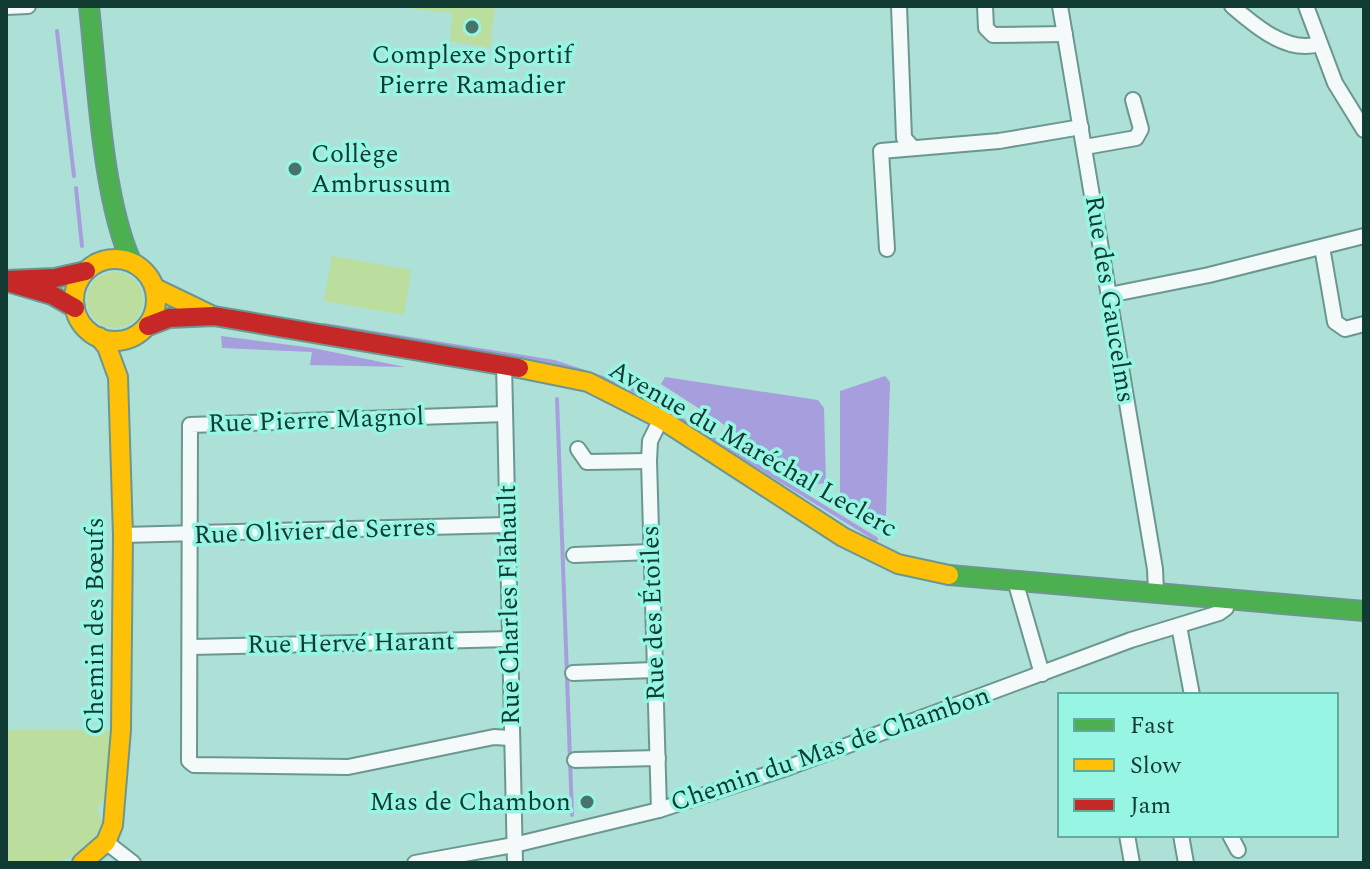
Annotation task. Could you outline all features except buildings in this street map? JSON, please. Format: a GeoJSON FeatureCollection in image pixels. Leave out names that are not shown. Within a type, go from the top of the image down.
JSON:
{"type":"FeatureCollection","features":[{"type":"Feature","properties":{"kind":"main road"},"geometry":{"type":"LineString","coordinates":[[81,6],[95,141],[110,221],[103,260]]}},
{"type":"Feature","properties":{"kind":"main road"},"geometry":{"type":"LineString","coordinates":[[86,271],[77,284],[75,308],[86,329],[99,337],[119,341],[140,332],[155,310],[155,288],[148,275],[131,261],[122,241],[105,144],[89,6]]}},
{"type":"Feature","properties":{"kind":"main road"},"geometry":{"type":"LineString","coordinates":[[6,281],[55,278],[86,271],[103,260],[131,261]]}},
{"type":"Feature","properties":{"kind":"main road"},"geometry":{"type":"LineString","coordinates":[[6,281],[52,295],[75,308]]}},
{"type":"Feature","properties":{"kind":"main road","name":"Avenue du Maréchal Leclerc"},"geometry":{"type":"LineString","coordinates":[[155,288],[214,316]]}},
{"type":"Feature","properties":{"kind":"main road","name":"Avenue du Maréchal Leclerc"},"geometry":{"type":"LineString","coordinates":[[140,332],[169,318],[214,316],[504,364],[588,382],[661,419],[785,502],[898,564],[959,578],[1364,611]]}},
{"type":"Feature","properties":{"kind":"main road","name":"Chemin des Bœufs"},"geometry":{"type":"LineString","coordinates":[[118,377],[140,332]]}},
{"type":"Feature","properties":{"kind":"main road","name":"Chemin des Bœufs"},"geometry":{"type":"LineString","coordinates":[[99,337],[107,347],[118,377],[123,535],[121,730],[115,809],[106,842]]}},
{"type":"Feature","properties":{"kind":"main road"},"geometry":{"type":"LineString","coordinates":[[82,863],[106,842]]}},
{"type":"Feature","properties":{"kind":"street"},"geometry":{"type":"LineString","coordinates":[[6,7],[28,6]]}},
{"type":"Feature","properties":{"kind":"street"},"geometry":{"type":"LineString","coordinates":[[899,6],[904,138],[912,147]]}},
{"type":"Feature","properties":{"kind":"street"},"geometry":{"type":"LineString","coordinates":[[985,6],[986,28],[993,35],[1065,34]]}},
{"type":"Feature","properties":{"kind":"street","name":"Rue des Gaucelms"},"geometry":{"type":"LineString","coordinates":[[1060,6],[1156,592]]}},
{"type":"Feature","properties":{"kind":"street"},"geometry":{"type":"LineString","coordinates":[[1232,6],[1279,40],[1311,46],[1319,44]]}},
{"type":"Feature","properties":{"kind":"street"},"geometry":{"type":"LineString","coordinates":[[1306,6],[1335,83],[1364,130]]}},
{"type":"Feature","properties":{"kind":"street"},"geometry":{"type":"LineString","coordinates":[[1085,147],[1136,138],[1141,129],[1133,100]]}},
{"type":"Feature","properties":{"kind":"street"},"geometry":{"type":"LineString","coordinates":[[887,249],[881,151],[999,141],[1081,127]]}},
{"type":"Feature","properties":{"kind":"street"},"geometry":{"type":"LineString","coordinates":[[1109,295],[1364,236]]}},
{"type":"Feature","properties":{"kind":"street"},"geometry":{"type":"LineString","coordinates":[[1322,247],[1335,322],[1345,329],[1364,324]]}},
{"type":"Feature","properties":{"kind":"street","name":"Rue Charles Flahault"},"geometry":{"type":"LineString","coordinates":[[504,364],[515,863]]}},
{"type":"Feature","properties":{"kind":"street","name":"Rue Pierre Magnol"},"geometry":{"type":"LineString","coordinates":[[190,535],[188,429],[192,424],[505,414]]}},
{"type":"Feature","properties":{"kind":"street","name":"Rue des Étoiles"},"geometry":{"type":"LineString","coordinates":[[659,810],[649,461],[650,441],[661,419]]}},
{"type":"Feature","properties":{"kind":"street"},"geometry":{"type":"LineString","coordinates":[[578,449],[587,462],[649,461]]}},
{"type":"Feature","properties":{"kind":"street","name":"Rue Olivier de Serres"},"geometry":{"type":"LineString","coordinates":[[123,535],[507,525]]}},
{"type":"Feature","properties":{"kind":"street"},"geometry":{"type":"LineString","coordinates":[[190,535],[192,647],[189,761],[194,765],[348,767],[494,737],[512,738]]}},
{"type":"Feature","properties":{"kind":"street"},"geometry":{"type":"LineString","coordinates":[[574,555],[651,552]]}},
{"type":"Feature","properties":{"kind":"street"},"geometry":{"type":"LineString","coordinates":[[1016,584],[1042,674]]}},
{"type":"Feature","properties":{"kind":"street","name":"Chemin du Mas de Chambon"},"geometry":{"type":"LineString","coordinates":[[415,863],[514,845],[659,810],[784,769],[1219,613],[1226,608],[1228,598]]}},
{"type":"Feature","properties":{"kind":"street"},"geometry":{"type":"LineString","coordinates":[[1179,626],[1192,693]]}},
{"type":"Feature","properties":{"kind":"street","name":"Rue Hervé Harant"},"geometry":{"type":"LineString","coordinates":[[192,647],[510,639]]}},
{"type":"Feature","properties":{"kind":"street"},"geometry":{"type":"LineString","coordinates":[[573,673],[654,670]]}},
{"type":"Feature","properties":{"kind":"street"},"geometry":{"type":"LineString","coordinates":[[575,760],[658,758]]}},
{"type":"Feature","properties":{"kind":"street"},"geometry":{"type":"LineString","coordinates":[[1127,837],[1132,863]]}},
{"type":"Feature","properties":{"kind":"street"},"geometry":{"type":"LineString","coordinates":[[1181,837],[1186,863]]}},
{"type":"Feature","properties":{"kind":"street"},"geometry":{"type":"LineString","coordinates":[[1231,837],[1238,850]]}},
{"type":"Feature","properties":{"kind":"street"},"geometry":{"type":"LineString","coordinates":[[106,842],[133,863]]}},
{"type":"Feature","properties":{"kind":"green space","name":"Complexe Sportif Pierre Ramadier"},"geometry":{"type":"Polygon","coordinates":[[[390,6],[495,6],[490,48],[450,41],[452,13],[390,6]]]}},
{"type":"Feature","properties":{"kind":"green space"},"geometry":{"type":"Polygon","coordinates":[[[332,256],[411,270],[404,315],[324,301],[332,256]]]}},
{"type":"Feature","properties":{"kind":"green space"},"geometry":{"type":"Polygon","coordinates":[[[115,272],[135,280],[143,300],[135,320],[115,328],[95,320],[87,300],[95,280],[115,272]]]}},
{"type":"Feature","properties":{"kind":"green space"},"geometry":{"type":"Polygon","coordinates":[[[6,730],[114,730],[111,792],[97,808],[103,825],[73,856],[51,863],[6,863],[6,730]]]}},
{"type":"Feature","properties":{"kind":"shaded area"},"geometry":{"type":"Polygon","coordinates":[[[221,336],[313,348],[405,367],[310,365],[312,352],[222,348],[221,336]]]}},
{"type":"Feature","properties":{"kind":"shaded area"},"geometry":{"type":"Polygon","coordinates":[[[885,376],[890,382],[886,515],[879,519],[844,501],[840,494],[840,391],[885,376]]]}},
{"type":"Feature","properties":{"kind":"shaded area"},"geometry":{"type":"Polygon","coordinates":[[[665,377],[818,400],[824,408],[826,483],[816,484],[661,384],[665,377]]]}},
{"type":"Feature","properties":{"kind":"waterway"},"geometry":{"type":"LineString","coordinates":[[57,31],[74,176]]}},
{"type":"Feature","properties":{"kind":"waterway"},"geometry":{"type":"LineString","coordinates":[[76,188],[82,246]]}},
{"type":"Feature","properties":{"kind":"waterway"},"geometry":{"type":"LineString","coordinates":[[324,325],[554,362],[627,386],[876,539]]}},
{"type":"Feature","properties":{"kind":"waterway"},"geometry":{"type":"LineString","coordinates":[[557,399],[572,815]]}},
{"type":"Feature","properties":{"kind":"traffic: fast"},"geometry":{"type":"LineString","coordinates":[[89,6],[107,171],[113,204],[131,261]]}},
{"type":"Feature","properties":{"kind":"traffic: fast"},"geometry":{"type":"LineString","coordinates":[[949,575],[1364,611]]}},
{"type":"Feature","properties":{"kind":"traffic: slow"},"geometry":{"type":"LineString","coordinates":[[115,259],[131,262],[144,271],[153,284],[156,300],[153,316],[144,329],[131,338],[115,341],[99,338],[86,329],[77,316],[74,300],[77,284],[86,271],[99,262],[115,259]]}},
{"type":"Feature","properties":{"kind":"traffic: slow"},"geometry":{"type":"LineString","coordinates":[[155,288],[211,315]]}},
{"type":"Feature","properties":{"kind":"traffic: slow"},"geometry":{"type":"LineString","coordinates":[[82,863],[106,842],[113,825],[121,730],[123,535],[118,377],[107,347],[99,337]]}},
{"type":"Feature","properties":{"kind":"traffic: slow"},"geometry":{"type":"LineString","coordinates":[[519,368],[588,382],[661,419],[843,537],[898,564],[949,575]]}},
{"type":"Feature","properties":{"kind":"traffic: jam"},"geometry":{"type":"LineString","coordinates":[[6,280],[55,278],[86,271]]}},
{"type":"Feature","properties":{"kind":"traffic: jam"},"geometry":{"type":"LineString","coordinates":[[11,283],[52,295],[75,308]]}},
{"type":"Feature","properties":{"kind":"traffic: jam"},"geometry":{"type":"LineString","coordinates":[[148,326],[169,318],[214,316],[519,368]]}},
{"type":"Feature","properties":{"kind":"place","name":"Complexe Sportif Pierre Ramadier"},"geometry":{"type":"Point","coordinates":[472,27]}},
{"type":"Feature","properties":{"kind":"place","name":"Collège Ambrussum"},"geometry":{"type":"Point","coordinates":[295,169]}},
{"type":"Feature","properties":{"kind":"place","name":"Mas de Chambon"},"geometry":{"type":"Point","coordinates":[587,802]}}]}
